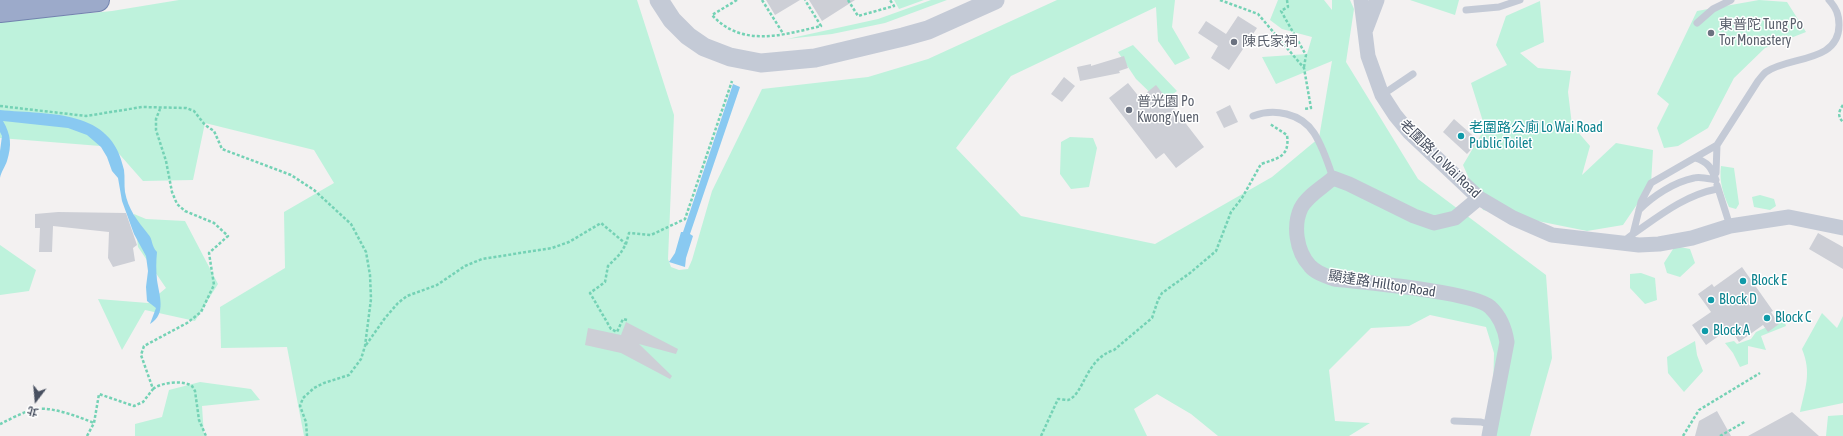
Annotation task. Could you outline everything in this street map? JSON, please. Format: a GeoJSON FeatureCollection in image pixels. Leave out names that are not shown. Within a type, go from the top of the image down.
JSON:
{"type":"FeatureCollection","features":[{"type":"Feature","properties":{"kind":"highway"},"geometry":{"type":"LineString","coordinates":[[0,11],[98,0]]}},
{"type":"Feature","properties":{"kind":"street"},"geometry":{"type":"LineString","coordinates":[[659,0],[672,20],[688,36],[704,47],[730,57],[761,63],[815,58],[903,38],[935,27],[995,0]]}},
{"type":"Feature","properties":{"kind":"street","name":"老圍路 Lo Wai Road"},"geometry":{"type":"LineString","coordinates":[[1361,0],[1368,56],[1382,95],[1395,115],[1409,132],[1479,198],[1513,218],[1552,235],[1618,244],[1639,245],[1659,244],[1692,238],[1730,226],[1789,217],[1843,228]]}},
{"type":"Feature","properties":{"kind":"street","name":"老圍路 Lo Wai Road"},"geometry":{"type":"LineString","coordinates":[[1366,39],[1367,27],[1377,0]]}},
{"type":"Feature","properties":{"kind":"street"},"geometry":{"type":"LineString","coordinates":[[1333,178],[1349,184],[1414,216],[1434,223],[1455,218],[1479,198]]}},
{"type":"Feature","properties":{"kind":"street","name":"顯達路 Hilltop Road"},"geometry":{"type":"LineString","coordinates":[[1333,178],[1302,207],[1297,220],[1296,232],[1301,252],[1310,266],[1322,274],[1334,279],[1457,295],[1477,300],[1490,306],[1505,328],[1507,342],[1490,431]]}},
{"type":"Feature","properties":{"kind":"lane"},"geometry":{"type":"LineString","coordinates":[[1466,10],[1499,7],[1520,0]]}},
{"type":"Feature","properties":{"kind":"lane"},"geometry":{"type":"LineString","coordinates":[[1697,23],[1713,9],[1731,0]]}},
{"type":"Feature","properties":{"kind":"lane"},"geometry":{"type":"LineString","coordinates":[[1829,0],[1838,13],[1838,35]]}},
{"type":"Feature","properties":{"kind":"lane"},"geometry":{"type":"LineString","coordinates":[[1633,234],[1645,192],[1654,180],[1716,145],[1754,86],[1766,72],[1818,55],[1831,46],[1843,29]]}},
{"type":"Feature","properties":{"kind":"lane"},"geometry":{"type":"LineString","coordinates":[[1382,95],[1413,74]]}},
{"type":"Feature","properties":{"kind":"lane"},"geometry":{"type":"LineString","coordinates":[[1253,116],[1264,112],[1278,112],[1299,119],[1313,132],[1325,153],[1333,178]]}},
{"type":"Feature","properties":{"kind":"lane"},"geometry":{"type":"LineString","coordinates":[[1716,145],[1715,160],[1717,189],[1730,226]]}},
{"type":"Feature","properties":{"kind":"lane"},"geometry":{"type":"LineString","coordinates":[[1695,158],[1706,161],[1711,167],[1716,180]]}},
{"type":"Feature","properties":{"kind":"lane"},"geometry":{"type":"LineString","coordinates":[[1639,210],[1648,201],[1677,184],[1695,177],[1716,180]]}},
{"type":"Feature","properties":{"kind":"lane"},"geometry":{"type":"LineString","coordinates":[[1618,244],[1626,241],[1653,219],[1700,192],[1717,189]]}},
{"type":"Feature","properties":{"kind":"lane"},"geometry":{"type":"LineString","coordinates":[[1454,421],[1482,422],[1490,431]]}},
{"type":"Feature","properties":{"kind":"path"},"geometry":{"type":"LineString","coordinates":[[737,0],[712,15],[721,24],[732,31],[757,36],[784,35],[821,26],[805,0]]}},
{"type":"Feature","properties":{"kind":"path"},"geometry":{"type":"LineString","coordinates":[[762,0],[784,35]]}},
{"type":"Feature","properties":{"kind":"path"},"geometry":{"type":"LineString","coordinates":[[848,0],[858,16],[894,6],[890,0]]}},
{"type":"Feature","properties":{"kind":"path"},"geometry":{"type":"LineString","coordinates":[[1220,0],[1258,14],[1304,68]]}},
{"type":"Feature","properties":{"kind":"path"},"geometry":{"type":"LineString","coordinates":[[1287,0],[1288,8],[1281,11],[1306,55],[1304,68],[1311,108],[1302,110],[1299,119]]}},
{"type":"Feature","properties":{"kind":"path"},"geometry":{"type":"LineString","coordinates":[[627,320],[623,319],[617,332],[611,329],[590,293],[605,282],[608,266],[620,254],[626,244],[629,233],[651,235],[685,219],[732,81]]}},
{"type":"Feature","properties":{"kind":"path"},"geometry":{"type":"LineString","coordinates":[[1843,105],[1839,114],[1843,122]]}},
{"type":"Feature","properties":{"kind":"path"},"geometry":{"type":"LineString","coordinates":[[0,106],[86,116],[142,107],[160,109],[178,107],[194,111],[205,125],[214,131],[222,149],[290,175],[314,190],[350,224],[366,252],[370,275],[371,299],[365,346],[361,359],[349,375],[324,383],[314,388],[303,398],[300,406],[306,422],[307,436]]}},
{"type":"Feature","properties":{"kind":"path"},"geometry":{"type":"LineString","coordinates":[[153,389],[141,355],[144,346],[187,322],[201,312],[214,285],[209,253],[228,236],[214,222],[185,211],[177,204],[172,192],[166,161],[156,130],[156,119],[160,109]]}},
{"type":"Feature","properties":{"kind":"path"},"geometry":{"type":"LineString","coordinates":[[1041,436],[1058,399],[1067,400],[1074,396],[1094,362],[1106,352],[1114,350],[1152,318],[1162,293],[1190,273],[1216,251],[1231,212],[1242,198],[1261,164],[1280,158],[1286,151],[1288,144],[1287,135],[1270,126],[1270,119],[1264,112]]}},
{"type":"Feature","properties":{"kind":"path"},"geometry":{"type":"LineString","coordinates":[[365,346],[398,303],[407,296],[437,285],[465,266],[498,256],[552,248],[569,242],[600,223],[626,244]]}},
{"type":"Feature","properties":{"kind":"path"},"geometry":{"type":"LineString","coordinates":[[1683,436],[1699,410],[1760,373]]}},
{"type":"Feature","properties":{"kind":"path"},"geometry":{"type":"LineString","coordinates":[[87,436],[94,423],[99,394],[134,406],[143,402],[153,389],[165,384],[189,384],[195,391],[199,420],[206,436]]}},
{"type":"Feature","properties":{"kind":"path"},"geometry":{"type":"LineString","coordinates":[[0,424],[38,409],[66,413],[94,423]]}},
{"type":"Feature","properties":{"kind":"path"},"geometry":{"type":"LineString","coordinates":[[1720,436],[1746,421]]}},
{"type":"Feature","properties":{"kind":"green space"},"geometry":{"type":"Polygon","coordinates":[[[179,0],[637,0],[674,115],[668,259],[671,267],[679,270],[688,269],[712,191],[762,89],[868,77],[928,59],[1057,0],[1175,0],[1172,27],[1190,58],[1175,65],[1158,41],[1156,7],[1011,76],[956,148],[1021,216],[1155,244],[1272,177],[1319,138],[1332,61],[1276,84],[1262,57],[1307,54],[1312,37],[1282,29],[1270,20],[1278,0],[1324,0],[1332,10],[1332,0],[1350,0],[1354,9],[1346,62],[1418,179],[1546,275],[1552,358],[1530,436],[1492,436],[1494,353],[1486,327],[1430,315],[1409,326],[1371,328],[1329,370],[1335,421],[1370,423],[1349,436],[1218,436],[1191,414],[1157,394],[1134,409],[1147,436],[304,436],[287,347],[221,348],[220,307],[285,268],[284,212],[334,183],[314,150],[205,123],[193,180],[143,181],[113,147],[0,138],[0,22],[112,11],[179,0]]]}},
{"type":"Feature","properties":{"kind":"green space"},"geometry":{"type":"Polygon","coordinates":[[[894,0],[924,0],[899,9],[894,0]]]}},
{"type":"Feature","properties":{"kind":"green space"},"geometry":{"type":"Polygon","coordinates":[[[931,0],[947,0],[885,23],[832,34],[787,39],[878,19],[931,0]]]}},
{"type":"Feature","properties":{"kind":"green space"},"geometry":{"type":"Polygon","coordinates":[[[1410,0],[1459,0],[1455,15],[1410,0]]]}},
{"type":"Feature","properties":{"kind":"green space"},"geometry":{"type":"Polygon","coordinates":[[[1759,0],[1787,2],[1806,32],[1765,48],[1734,78],[1708,128],[1678,146],[1664,148],[1657,128],[1669,104],[1657,94],[1697,11],[1759,0]]]}},
{"type":"Feature","properties":{"kind":"green space"},"geometry":{"type":"Polygon","coordinates":[[[1540,1],[1544,42],[1520,53],[1538,68],[1571,71],[1568,92],[1572,125],[1590,146],[1582,175],[1616,143],[1653,150],[1651,184],[1623,225],[1587,231],[1483,210],[1463,165],[1485,128],[1471,83],[1507,65],[1496,45],[1506,16],[1540,1]]]}},
{"type":"Feature","properties":{"kind":"green space"},"geometry":{"type":"Polygon","coordinates":[[[1133,45],[1177,91],[1161,103],[1136,79],[1118,52],[1133,45]]]}},
{"type":"Feature","properties":{"kind":"green space"},"geometry":{"type":"Polygon","coordinates":[[[1070,137],[1093,138],[1097,148],[1089,187],[1071,189],[1060,174],[1061,142],[1070,137]]]}},
{"type":"Feature","properties":{"kind":"green space"},"geometry":{"type":"Polygon","coordinates":[[[1721,166],[1734,168],[1739,204],[1736,209],[1729,207],[1725,197],[1721,182],[1721,166]]]}},
{"type":"Feature","properties":{"kind":"green space"},"geometry":{"type":"Polygon","coordinates":[[[1760,195],[1774,199],[1776,206],[1770,210],[1754,207],[1752,197],[1760,195]]]}},
{"type":"Feature","properties":{"kind":"green space"},"geometry":{"type":"Polygon","coordinates":[[[134,214],[146,219],[185,221],[218,284],[195,321],[145,310],[122,350],[98,299],[148,303],[166,288],[138,247],[134,214]]]}},
{"type":"Feature","properties":{"kind":"green space"},"geometry":{"type":"Polygon","coordinates":[[[0,245],[36,270],[29,291],[0,295],[0,245]]]}},
{"type":"Feature","properties":{"kind":"green space"},"geometry":{"type":"Polygon","coordinates":[[[1675,246],[1690,249],[1695,263],[1680,277],[1667,273],[1664,263],[1675,246]]]}},
{"type":"Feature","properties":{"kind":"green space"},"geometry":{"type":"Polygon","coordinates":[[[1641,273],[1655,278],[1657,300],[1645,304],[1630,288],[1630,274],[1641,273]]]}},
{"type":"Feature","properties":{"kind":"green space"},"geometry":{"type":"Polygon","coordinates":[[[1822,313],[1837,328],[1843,316],[1843,403],[1800,412],[1807,381],[1807,366],[1802,349],[1822,313]]]}},
{"type":"Feature","properties":{"kind":"green space"},"geometry":{"type":"Polygon","coordinates":[[[1784,319],[1786,326],[1761,336],[1766,350],[1748,346],[1748,364],[1740,367],[1733,353],[1725,343],[1734,341],[1737,344],[1751,339],[1756,332],[1784,319]]]}},
{"type":"Feature","properties":{"kind":"green space"},"geometry":{"type":"Polygon","coordinates":[[[1695,341],[1697,355],[1703,371],[1684,392],[1668,373],[1667,357],[1695,341]]]}},
{"type":"Feature","properties":{"kind":"green space"},"geometry":{"type":"Polygon","coordinates":[[[200,382],[251,389],[260,400],[202,406],[204,436],[135,436],[135,424],[162,417],[169,390],[200,382]]]}},
{"type":"Feature","properties":{"kind":"green space"},"geometry":{"type":"Polygon","coordinates":[[[1843,415],[1843,436],[1826,436],[1828,416],[1843,415]]]}},
{"type":"Feature","properties":{"kind":"water"},"geometry":{"type":"Polygon","coordinates":[[[733,84],[740,87],[690,234],[693,236],[686,258],[685,267],[669,262],[675,253],[681,232],[683,232],[733,84]]]}},
{"type":"Feature","properties":{"kind":"water"},"geometry":{"type":"Polygon","coordinates":[[[0,110],[58,115],[76,119],[93,125],[107,135],[117,150],[124,170],[125,192],[128,204],[150,236],[157,252],[156,273],[161,304],[159,315],[150,324],[156,308],[147,301],[146,287],[148,271],[146,256],[134,234],[122,201],[118,178],[112,171],[107,157],[101,147],[87,135],[68,128],[3,121],[8,131],[10,150],[0,178],[0,151],[2,136],[0,132],[0,110]]]}},
{"type":"Feature","properties":{"kind":"building"},"geometry":{"type":"Polygon","coordinates":[[[766,0],[800,0],[775,15],[766,0]]]}},
{"type":"Feature","properties":{"kind":"building"},"geometry":{"type":"Polygon","coordinates":[[[809,0],[855,0],[822,21],[809,0]]]}},
{"type":"Feature","properties":{"kind":"building"},"geometry":{"type":"Polygon","coordinates":[[[1238,16],[1257,28],[1229,70],[1211,58],[1218,46],[1198,33],[1206,21],[1226,34],[1238,16]]]}},
{"type":"Feature","properties":{"kind":"building"},"geometry":{"type":"Polygon","coordinates":[[[1124,56],[1128,68],[1119,71],[1120,73],[1080,81],[1077,67],[1091,64],[1091,66],[1124,56]]]}},
{"type":"Feature","properties":{"kind":"building"},"geometry":{"type":"Polygon","coordinates":[[[1064,77],[1075,86],[1062,102],[1051,94],[1064,77]]]}},
{"type":"Feature","properties":{"kind":"building"},"geometry":{"type":"Polygon","coordinates":[[[1128,83],[1140,98],[1156,85],[1204,147],[1176,168],[1164,153],[1156,159],[1109,98],[1128,83]]]}},
{"type":"Feature","properties":{"kind":"building"},"geometry":{"type":"Polygon","coordinates":[[[1230,105],[1238,122],[1224,128],[1216,112],[1230,105]]]}},
{"type":"Feature","properties":{"kind":"building","name":"老圍路公廁 Lo Wai Road Public Toilet"},"geometry":{"type":"Polygon","coordinates":[[[1454,119],[1479,141],[1467,154],[1443,132],[1454,119]]]}},
{"type":"Feature","properties":{"kind":"building"},"geometry":{"type":"Polygon","coordinates":[[[58,212],[126,213],[137,245],[133,248],[135,261],[113,267],[108,258],[109,232],[53,226],[52,252],[39,252],[40,228],[35,228],[35,214],[58,212]]]}},
{"type":"Feature","properties":{"kind":"building"},"geometry":{"type":"Polygon","coordinates":[[[1818,233],[1843,247],[1843,269],[1809,249],[1818,233]]]}},
{"type":"Feature","properties":{"kind":"building"},"geometry":{"type":"Polygon","coordinates":[[[1742,267],[1773,311],[1771,312],[1779,324],[1768,332],[1763,325],[1739,342],[1730,328],[1706,345],[1692,325],[1711,312],[1698,294],[1712,284],[1714,287],[1742,267]]]}},
{"type":"Feature","properties":{"kind":"building"},"geometry":{"type":"Polygon","coordinates":[[[626,322],[678,349],[676,354],[639,344],[672,376],[670,379],[621,353],[585,345],[588,328],[621,335],[626,322]]]}},
{"type":"Feature","properties":{"kind":"building"},"geometry":{"type":"Polygon","coordinates":[[[1717,411],[1731,436],[1695,436],[1699,421],[1717,411]]]}},
{"type":"Feature","properties":{"kind":"building"},"geometry":{"type":"Polygon","coordinates":[[[1792,412],[1819,436],[1748,436],[1792,412]]]}},
{"type":"Feature","properties":{"kind":"place","name":"東普陀 Tung Po Tor Monastery"},"geometry":{"type":"Point","coordinates":[1711,33]}},
{"type":"Feature","properties":{"kind":"place","name":"陳氏家祠"},"geometry":{"type":"Point","coordinates":[1234,42]}},
{"type":"Feature","properties":{"kind":"place","name":"普光園 Po Kwong Yuen"},"geometry":{"type":"Point","coordinates":[1129,110]}},
{"type":"Feature","properties":{"kind":"place","name":"老圍路公廁 Lo Wai Road Public Toilet"},"geometry":{"type":"Point","coordinates":[1461,136]}},
{"type":"Feature","properties":{"kind":"place","name":"Block E"},"geometry":{"type":"Point","coordinates":[1743,281]}},
{"type":"Feature","properties":{"kind":"place","name":"Block D"},"geometry":{"type":"Point","coordinates":[1711,300]}},
{"type":"Feature","properties":{"kind":"place","name":"Block C"},"geometry":{"type":"Point","coordinates":[1767,318]}},
{"type":"Feature","properties":{"kind":"place","name":"Block A"},"geometry":{"type":"Point","coordinates":[1705,331]}}]}
